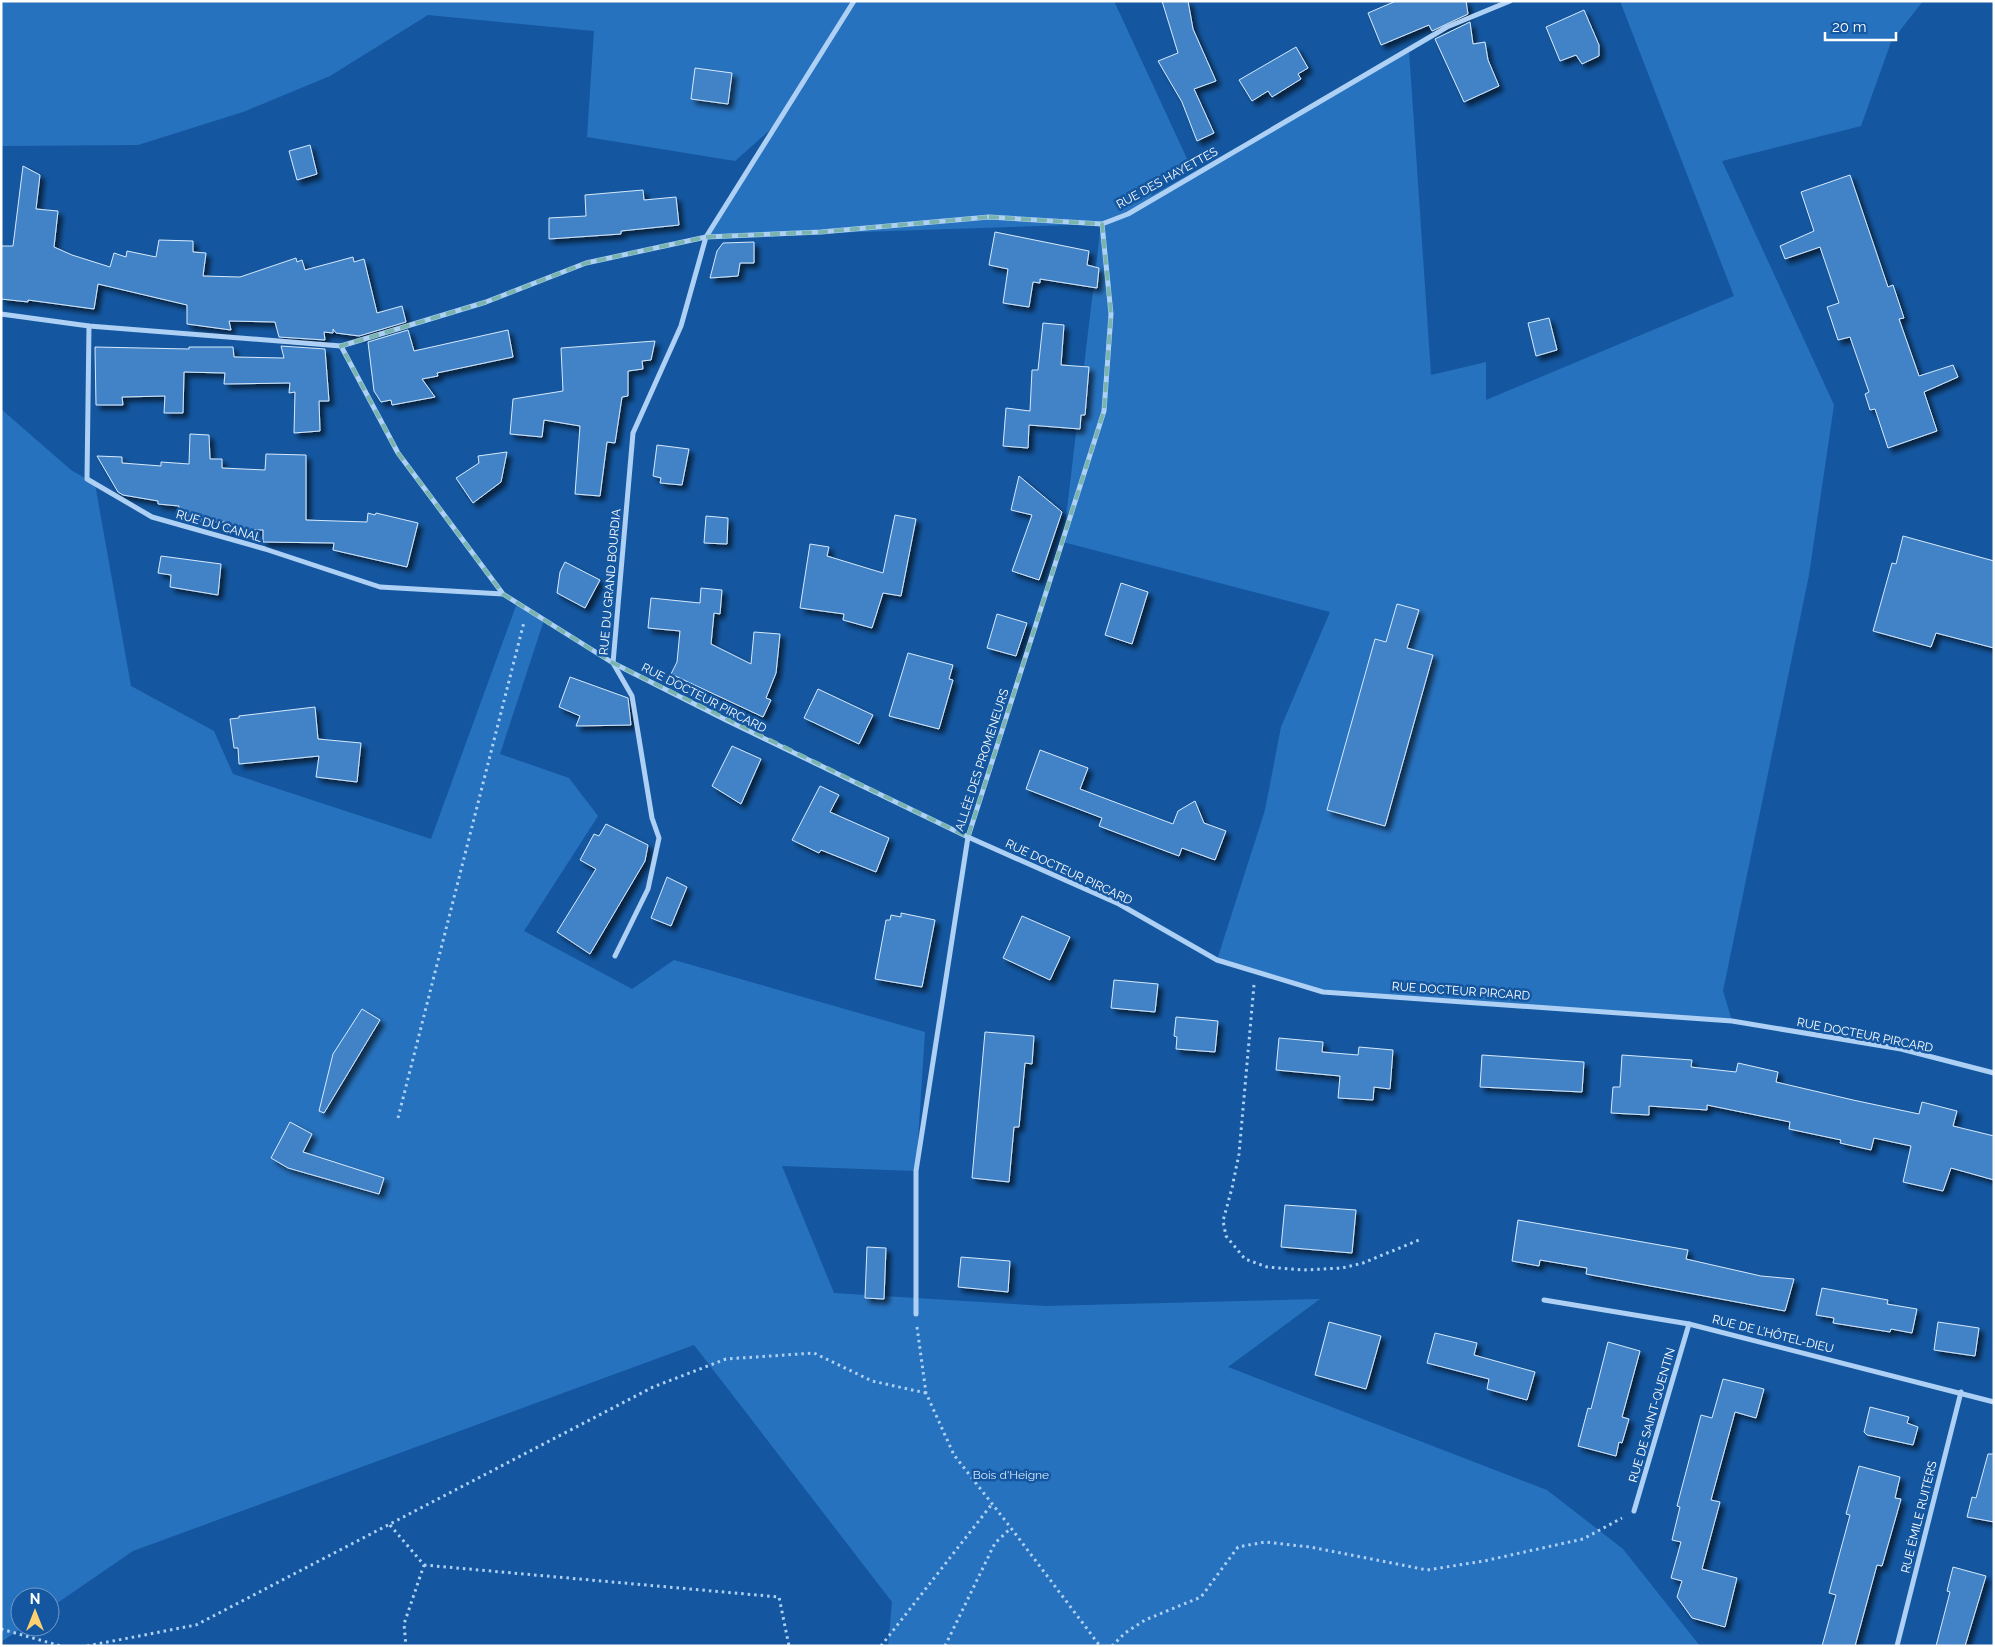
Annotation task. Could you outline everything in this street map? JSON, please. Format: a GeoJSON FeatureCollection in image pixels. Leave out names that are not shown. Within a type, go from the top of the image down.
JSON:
{"type":"FeatureCollection","features":[{"type":"Feature","properties":{"kind":"street","name":"RUE DU GRAND BOURDIA"},"geometry":{"type":"LineString","coordinates":[[615,956],[648,888],[659,838],[652,818],[632,696],[613,663],[633,432],[681,326],[706,237],[854,1]]}},
{"type":"Feature","properties":{"kind":"street","name":"RUE DES HAYETTES"},"geometry":{"type":"LineString","coordinates":[[341,346],[486,302],[586,262],[706,237],[821,232],[989,217],[1102,224],[1128,214],[1447,27],[1510,1]]}},
{"type":"Feature","properties":{"kind":"street","name":"ALLÉE DES PROMENEURS"},"geometry":{"type":"LineString","coordinates":[[916,1314],[916,1171],[968,837],[1104,411],[1111,314],[1102,224]]}},
{"type":"Feature","properties":{"kind":"street"},"geometry":{"type":"LineString","coordinates":[[1,314],[89,326],[341,346]]}},
{"type":"Feature","properties":{"kind":"street","name":"RUE DU CANAL"},"geometry":{"type":"LineString","coordinates":[[89,326],[87,480],[152,517],[265,549],[380,587],[503,594]]}},
{"type":"Feature","properties":{"kind":"street","name":"RUE DOCTEUR PIRCARD"},"geometry":{"type":"LineString","coordinates":[[341,346],[398,454],[503,594],[613,663],[968,837],[1119,904],[1217,960],[1323,992],[1732,1021],[1901,1049],[1994,1073]]}},
{"type":"Feature","properties":{"kind":"street","name":"RUE DE L’HÔTEL-DIEU"},"geometry":{"type":"LineString","coordinates":[[1544,1300],[1689,1324],[1994,1402]]}},
{"type":"Feature","properties":{"kind":"street","name":"RUE DE SAINT-QUENTIN"},"geometry":{"type":"LineString","coordinates":[[1634,1511],[1689,1324]]}},
{"type":"Feature","properties":{"kind":"street","name":"RUE ÉMILE RUITERS"},"geometry":{"type":"LineString","coordinates":[[1897,1646],[1960,1392]]}},
{"type":"Feature","properties":{"kind":"path"},"geometry":{"type":"LineString","coordinates":[[398,1118],[527,609]]}},
{"type":"Feature","properties":{"kind":"path"},"geometry":{"type":"LineString","coordinates":[[1257,972],[1252,992],[1239,1154],[1223,1221],[1226,1236],[1245,1259],[1268,1267],[1304,1270],[1342,1268],[1363,1263],[1419,1240]]}},
{"type":"Feature","properties":{"kind":"path"},"geometry":{"type":"LineString","coordinates":[[916,1314],[926,1393],[954,1455],[1100,1646]]}},
{"type":"Feature","properties":{"kind":"path"},"geometry":{"type":"LineString","coordinates":[[87,1646],[196,1625],[653,1387],[726,1359],[814,1353],[872,1381],[926,1393]]}},
{"type":"Feature","properties":{"kind":"path"},"geometry":{"type":"LineString","coordinates":[[881,1646],[992,1504]]}},
{"type":"Feature","properties":{"kind":"path"},"geometry":{"type":"LineString","coordinates":[[1112,1646],[1125,1633],[1145,1620],[1201,1597],[1238,1547],[1265,1542],[1310,1547],[1427,1570],[1484,1561],[1582,1539],[1634,1511]]}},
{"type":"Feature","properties":{"kind":"path"},"geometry":{"type":"LineString","coordinates":[[390,1524],[424,1565],[779,1597],[789,1646]]}},
{"type":"Feature","properties":{"kind":"path"},"geometry":{"type":"LineString","coordinates":[[945,1646],[995,1543],[1011,1528]]}},
{"type":"Feature","properties":{"kind":"path"},"geometry":{"type":"LineString","coordinates":[[406,1646],[404,1624],[424,1565]]}},
{"type":"Feature","properties":{"kind":"path"},"geometry":{"type":"LineString","coordinates":[[1,1629],[61,1646]]}},
{"type":"Feature","properties":{"kind":"highlighted area"},"geometry":{"type":"Polygon","coordinates":[[[989,217],[1102,224],[1111,314],[1104,411],[968,837],[613,663],[503,594],[398,453],[341,346],[486,302],[586,263],[706,237],[821,232],[989,217]]]}},
{"type":"Feature","properties":{"kind":"green space"},"geometry":{"type":"Polygon","coordinates":[[[1,1],[1114,1],[1189,163],[1149,197],[1409,50],[1431,375],[1486,362],[1486,400],[1734,296],[1620,1],[1923,1],[1891,42],[1861,126],[1722,161],[1834,405],[1809,575],[1723,991],[1732,1021],[1323,992],[1217,960],[1265,810],[1281,727],[1330,612],[1063,542],[1101,224],[706,237],[779,122],[735,161],[587,137],[594,31],[428,15],[330,76],[243,112],[138,145],[1,146],[1,1]]]}},
{"type":"Feature","properties":{"kind":"green space","name":"Bois d'Heigne"},"geometry":{"type":"Polygon","coordinates":[[[1,409],[71,470],[95,484],[131,686],[214,731],[233,774],[431,839],[517,603],[544,620],[500,754],[569,778],[598,816],[524,931],[632,989],[674,960],[925,1032],[916,1171],[782,1166],[834,1293],[1046,1306],[1320,1299],[1228,1367],[1547,1490],[1623,1549],[1700,1646],[888,1646],[892,1602],[694,1345],[133,1551],[60,1601],[60,1587],[10,1587],[10,1636],[1,1642],[1,409]]]}},
{"type":"Feature","properties":{"kind":"building"},"geometry":{"type":"Polygon","coordinates":[[[1162,1],[1188,1],[1193,29],[1216,81],[1194,89],[1214,133],[1197,141],[1182,102],[1158,61],[1178,53],[1162,1]]]}},
{"type":"Feature","properties":{"kind":"building"},"geometry":{"type":"Polygon","coordinates":[[[1396,1],[1466,1],[1468,14],[1432,31],[1429,25],[1381,45],[1368,13],[1396,1]]]}},
{"type":"Feature","properties":{"kind":"building"},"geometry":{"type":"Polygon","coordinates":[[[1584,10],[1599,45],[1599,56],[1582,64],[1576,55],[1560,61],[1546,27],[1584,10]]]}},
{"type":"Feature","properties":{"kind":"building"},"geometry":{"type":"Polygon","coordinates":[[[1470,22],[1473,44],[1485,42],[1488,60],[1499,86],[1464,102],[1435,39],[1470,22]]]}},
{"type":"Feature","properties":{"kind":"building"},"geometry":{"type":"Polygon","coordinates":[[[1296,47],[1308,68],[1298,74],[1301,79],[1272,97],[1268,91],[1252,101],[1239,80],[1296,47]]]}},
{"type":"Feature","properties":{"kind":"building"},"geometry":{"type":"Polygon","coordinates":[[[695,68],[732,73],[728,104],[691,99],[695,68]]]}},
{"type":"Feature","properties":{"kind":"building"},"geometry":{"type":"Polygon","coordinates":[[[310,145],[317,174],[297,180],[289,151],[310,145]]]}},
{"type":"Feature","properties":{"kind":"building"},"geometry":{"type":"Polygon","coordinates":[[[23,166],[40,175],[36,209],[58,211],[54,247],[72,255],[110,267],[114,253],[126,257],[127,251],[156,257],[159,240],[193,241],[193,252],[206,253],[203,276],[240,277],[296,258],[297,262],[302,260],[305,270],[353,257],[354,262],[364,259],[377,313],[402,306],[406,322],[359,336],[336,333],[333,329],[333,333],[324,332],[325,340],[279,337],[275,322],[229,321],[231,330],[187,324],[187,305],[98,284],[94,309],[28,300],[28,302],[1,299],[1,246],[13,246],[23,166]]]}},
{"type":"Feature","properties":{"kind":"building"},"geometry":{"type":"Polygon","coordinates":[[[1850,175],[1888,287],[1893,285],[1904,318],[1899,319],[1919,376],[1953,365],[1958,377],[1924,392],[1937,431],[1888,448],[1875,409],[1870,410],[1865,394],[1869,392],[1850,337],[1838,340],[1827,307],[1839,303],[1820,247],[1785,259],[1780,246],[1814,231],[1801,192],[1850,175]]]}},
{"type":"Feature","properties":{"kind":"building"},"geometry":{"type":"Polygon","coordinates":[[[643,190],[644,200],[676,197],[679,225],[621,231],[621,234],[549,239],[549,218],[586,216],[585,195],[643,190]]]}},
{"type":"Feature","properties":{"kind":"building"},"geometry":{"type":"Polygon","coordinates":[[[995,232],[1089,251],[1087,265],[1099,268],[1097,288],[1040,279],[1040,283],[1033,282],[1029,307],[1003,303],[1008,269],[989,265],[995,232]]]}},
{"type":"Feature","properties":{"kind":"building"},"geometry":{"type":"Polygon","coordinates":[[[754,242],[754,263],[740,263],[738,276],[710,278],[717,251],[723,243],[754,242]]]}},
{"type":"Feature","properties":{"kind":"building"},"geometry":{"type":"Polygon","coordinates":[[[1549,318],[1557,350],[1536,356],[1528,323],[1549,318]]]}},
{"type":"Feature","properties":{"kind":"building"},"geometry":{"type":"Polygon","coordinates":[[[1043,323],[1064,325],[1061,365],[1089,367],[1085,415],[1081,415],[1080,429],[1029,425],[1028,448],[1003,446],[1006,408],[1030,411],[1032,370],[1038,370],[1043,323]]]}},
{"type":"Feature","properties":{"kind":"building"},"geometry":{"type":"Polygon","coordinates":[[[408,330],[414,351],[508,330],[513,357],[437,373],[438,376],[422,379],[435,397],[392,405],[391,400],[381,402],[374,391],[368,342],[408,330]]]}},
{"type":"Feature","properties":{"kind":"building"},"geometry":{"type":"Polygon","coordinates":[[[655,341],[651,360],[642,361],[643,369],[628,371],[628,396],[622,397],[615,443],[607,442],[600,496],[575,494],[580,426],[544,420],[542,437],[510,434],[513,399],[563,391],[561,348],[655,341]]]}},
{"type":"Feature","properties":{"kind":"building"},"geometry":{"type":"Polygon","coordinates":[[[281,346],[325,349],[329,401],[319,401],[320,431],[294,433],[295,392],[289,393],[290,383],[224,384],[225,373],[184,372],[183,413],[164,413],[165,396],[122,397],[123,405],[96,405],[95,347],[189,349],[189,347],[233,347],[234,357],[284,358],[281,346]]]}},
{"type":"Feature","properties":{"kind":"building"},"geometry":{"type":"Polygon","coordinates":[[[190,434],[209,435],[210,459],[222,459],[222,468],[265,470],[266,454],[306,455],[306,520],[367,522],[368,513],[375,515],[376,513],[418,523],[407,567],[333,550],[334,543],[263,542],[263,530],[228,530],[228,522],[201,522],[201,518],[178,514],[179,506],[158,504],[158,501],[123,495],[118,492],[97,456],[122,457],[122,463],[161,466],[161,462],[189,464],[190,434]]]}},
{"type":"Feature","properties":{"kind":"building"},"geometry":{"type":"Polygon","coordinates":[[[657,445],[689,449],[682,485],[660,483],[661,478],[653,476],[657,445]]]}},
{"type":"Feature","properties":{"kind":"building"},"geometry":{"type":"Polygon","coordinates":[[[507,452],[501,482],[473,503],[456,478],[479,463],[478,456],[507,452]]]}},
{"type":"Feature","properties":{"kind":"building"},"geometry":{"type":"Polygon","coordinates":[[[1019,476],[1062,512],[1039,580],[1012,571],[1032,515],[1011,510],[1019,476]]]}},
{"type":"Feature","properties":{"kind":"building"},"geometry":{"type":"Polygon","coordinates":[[[895,515],[916,519],[901,596],[883,593],[872,628],[843,620],[844,614],[800,608],[810,544],[829,547],[827,556],[883,573],[895,515]]]}},
{"type":"Feature","properties":{"kind":"building"},"geometry":{"type":"Polygon","coordinates":[[[706,516],[728,518],[727,544],[704,543],[706,516]]]}},
{"type":"Feature","properties":{"kind":"building"},"geometry":{"type":"Polygon","coordinates":[[[1903,536],[1994,561],[1994,648],[1936,633],[1931,647],[1873,631],[1892,563],[1896,564],[1903,536]]]}},
{"type":"Feature","properties":{"kind":"building"},"geometry":{"type":"Polygon","coordinates":[[[161,556],[221,564],[218,595],[170,587],[171,575],[158,573],[161,556]]]}},
{"type":"Feature","properties":{"kind":"building"},"geometry":{"type":"Polygon","coordinates":[[[565,562],[600,580],[585,608],[557,593],[560,572],[565,562]]]}},
{"type":"Feature","properties":{"kind":"building"},"geometry":{"type":"Polygon","coordinates":[[[1121,583],[1148,592],[1132,644],[1105,635],[1121,583]]]}},
{"type":"Feature","properties":{"kind":"building"},"geometry":{"type":"Polygon","coordinates":[[[701,588],[722,590],[720,614],[714,613],[711,644],[751,664],[754,632],[780,634],[776,673],[766,698],[771,700],[763,717],[671,674],[677,662],[680,631],[648,628],[651,598],[700,603],[701,588]]]}},
{"type":"Feature","properties":{"kind":"building"},"geometry":{"type":"Polygon","coordinates":[[[1397,604],[1419,610],[1407,648],[1433,655],[1385,826],[1327,810],[1375,639],[1386,642],[1397,604]]]}},
{"type":"Feature","properties":{"kind":"building"},"geometry":{"type":"Polygon","coordinates":[[[997,614],[1027,623],[1016,656],[987,648],[997,614]]]}},
{"type":"Feature","properties":{"kind":"building"},"geometry":{"type":"Polygon","coordinates":[[[908,653],[953,665],[949,679],[953,680],[939,729],[889,716],[908,653]]]}},
{"type":"Feature","properties":{"kind":"building"},"geometry":{"type":"Polygon","coordinates":[[[570,677],[628,698],[631,725],[576,726],[580,716],[559,707],[570,677]]]}},
{"type":"Feature","properties":{"kind":"building"},"geometry":{"type":"Polygon","coordinates":[[[818,689],[873,715],[859,744],[804,718],[818,689]]]}},
{"type":"Feature","properties":{"kind":"building"},"geometry":{"type":"Polygon","coordinates":[[[315,707],[318,739],[361,743],[357,782],[316,777],[319,756],[239,764],[238,748],[234,748],[230,719],[239,718],[239,716],[315,707]]]}},
{"type":"Feature","properties":{"kind":"building"},"geometry":{"type":"Polygon","coordinates":[[[732,746],[761,759],[741,804],[712,786],[732,746]]]}},
{"type":"Feature","properties":{"kind":"building"},"geometry":{"type":"Polygon","coordinates":[[[1040,750],[1088,768],[1080,789],[1173,824],[1178,811],[1195,801],[1204,823],[1226,831],[1215,860],[1182,848],[1179,856],[1120,834],[1099,826],[1102,818],[1026,789],[1040,750]]]}},
{"type":"Feature","properties":{"kind":"building"},"geometry":{"type":"Polygon","coordinates":[[[820,786],[839,795],[830,812],[889,838],[876,872],[821,850],[819,853],[792,840],[820,786]]]}},
{"type":"Feature","properties":{"kind":"building"},"geometry":{"type":"Polygon","coordinates":[[[606,824],[648,845],[645,861],[590,954],[557,932],[596,869],[580,860],[594,834],[599,836],[606,824]]]}},
{"type":"Feature","properties":{"kind":"building"},"geometry":{"type":"Polygon","coordinates":[[[667,877],[687,887],[671,926],[651,918],[667,877]]]}},
{"type":"Feature","properties":{"kind":"building"},"geometry":{"type":"Polygon","coordinates":[[[901,913],[935,920],[922,987],[875,979],[886,920],[890,920],[891,915],[901,917],[901,913]]]}},
{"type":"Feature","properties":{"kind":"building"},"geometry":{"type":"Polygon","coordinates":[[[1022,916],[1070,937],[1050,980],[1003,958],[1022,916]]]}},
{"type":"Feature","properties":{"kind":"building"},"geometry":{"type":"Polygon","coordinates":[[[1114,980],[1158,984],[1155,1012],[1111,1008],[1114,980]]]}},
{"type":"Feature","properties":{"kind":"building"},"geometry":{"type":"Polygon","coordinates":[[[362,1009],[380,1020],[324,1113],[319,1111],[333,1054],[362,1009]]]}},
{"type":"Feature","properties":{"kind":"building"},"geometry":{"type":"Polygon","coordinates":[[[1176,1017],[1218,1021],[1215,1052],[1176,1049],[1177,1037],[1174,1036],[1176,1017]]]}},
{"type":"Feature","properties":{"kind":"building"},"geometry":{"type":"Polygon","coordinates":[[[985,1032],[1034,1036],[1032,1064],[1025,1063],[1019,1127],[1014,1127],[1009,1182],[972,1178],[985,1032]]]}},
{"type":"Feature","properties":{"kind":"building"},"geometry":{"type":"Polygon","coordinates":[[[1279,1038],[1323,1042],[1322,1052],[1358,1055],[1359,1047],[1393,1050],[1390,1089],[1374,1087],[1373,1100],[1338,1098],[1340,1076],[1276,1070],[1279,1038]]]}},
{"type":"Feature","properties":{"kind":"building"},"geometry":{"type":"Polygon","coordinates":[[[1482,1055],[1584,1062],[1582,1092],[1480,1087],[1482,1055]]]}},
{"type":"Feature","properties":{"kind":"building"},"geometry":{"type":"Polygon","coordinates":[[[1622,1055],[1692,1060],[1691,1067],[1736,1072],[1738,1063],[1778,1072],[1776,1082],[1853,1100],[1919,1114],[1922,1102],[1957,1111],[1953,1126],[1994,1136],[1994,1180],[1951,1168],[1943,1191],[1903,1182],[1911,1146],[1874,1138],[1871,1150],[1840,1143],[1841,1140],[1789,1129],[1790,1122],[1707,1105],[1707,1110],[1649,1106],[1649,1115],[1611,1113],[1613,1087],[1620,1087],[1622,1055]]]}},
{"type":"Feature","properties":{"kind":"building"},"geometry":{"type":"Polygon","coordinates":[[[290,1122],[312,1134],[303,1152],[384,1178],[379,1194],[288,1168],[271,1158],[290,1122]]]}},
{"type":"Feature","properties":{"kind":"building"},"geometry":{"type":"Polygon","coordinates":[[[1285,1205],[1356,1210],[1352,1253],[1281,1247],[1285,1205]]]}},
{"type":"Feature","properties":{"kind":"building"},"geometry":{"type":"Polygon","coordinates":[[[1518,1220],[1688,1250],[1686,1259],[1761,1276],[1794,1279],[1785,1311],[1586,1274],[1587,1268],[1540,1260],[1539,1266],[1512,1261],[1518,1220]]]}},
{"type":"Feature","properties":{"kind":"building"},"geometry":{"type":"Polygon","coordinates":[[[867,1247],[886,1248],[884,1299],[865,1298],[867,1247]]]}},
{"type":"Feature","properties":{"kind":"building"},"geometry":{"type":"Polygon","coordinates":[[[961,1257],[1010,1261],[1008,1292],[958,1287],[961,1257]]]}},
{"type":"Feature","properties":{"kind":"building"},"geometry":{"type":"Polygon","coordinates":[[[1822,1288],[1888,1300],[1887,1304],[1917,1309],[1912,1333],[1891,1329],[1890,1332],[1833,1323],[1834,1318],[1816,1315],[1822,1288]]]}},
{"type":"Feature","properties":{"kind":"building"},"geometry":{"type":"Polygon","coordinates":[[[1329,1322],[1381,1336],[1366,1389],[1315,1375],[1329,1322]]]}},
{"type":"Feature","properties":{"kind":"building"},"geometry":{"type":"Polygon","coordinates":[[[1938,1322],[1979,1328],[1975,1356],[1934,1350],[1938,1322]]]}},
{"type":"Feature","properties":{"kind":"building"},"geometry":{"type":"Polygon","coordinates":[[[1435,1333],[1477,1343],[1474,1355],[1535,1372],[1527,1400],[1487,1389],[1489,1379],[1427,1363],[1435,1333]]]}},
{"type":"Feature","properties":{"kind":"building"},"geometry":{"type":"Polygon","coordinates":[[[1608,1342],[1640,1351],[1622,1417],[1629,1419],[1622,1443],[1619,1442],[1616,1456],[1578,1446],[1588,1408],[1591,1409],[1608,1342]]]}},
{"type":"Feature","properties":{"kind":"building"},"geometry":{"type":"Polygon","coordinates":[[[1723,1379],[1764,1389],[1756,1418],[1735,1412],[1711,1500],[1720,1502],[1702,1569],[1737,1578],[1725,1627],[1692,1618],[1677,1597],[1682,1581],[1671,1578],[1681,1542],[1672,1540],[1680,1507],[1677,1506],[1701,1415],[1712,1418],[1723,1379]]]}},
{"type":"Feature","properties":{"kind":"building"},"geometry":{"type":"Polygon","coordinates":[[[1870,1407],[1909,1417],[1907,1423],[1918,1427],[1913,1445],[1867,1435],[1864,1432],[1870,1407]]]}},
{"type":"Feature","properties":{"kind":"building"},"geometry":{"type":"Polygon","coordinates":[[[1988,1454],[1994,1454],[1994,1522],[1967,1517],[1972,1497],[1976,1498],[1988,1454]]]}},
{"type":"Feature","properties":{"kind":"building"},"geometry":{"type":"Polygon","coordinates":[[[1859,1466],[1900,1477],[1895,1498],[1901,1499],[1882,1566],[1877,1565],[1855,1646],[1822,1646],[1836,1595],[1829,1593],[1850,1515],[1846,1514],[1859,1466]]]}},
{"type":"Feature","properties":{"kind":"building"},"geometry":{"type":"Polygon","coordinates":[[[1953,1567],[1986,1576],[1965,1646],[1936,1646],[1950,1592],[1947,1591],[1953,1567]]]}}]}
